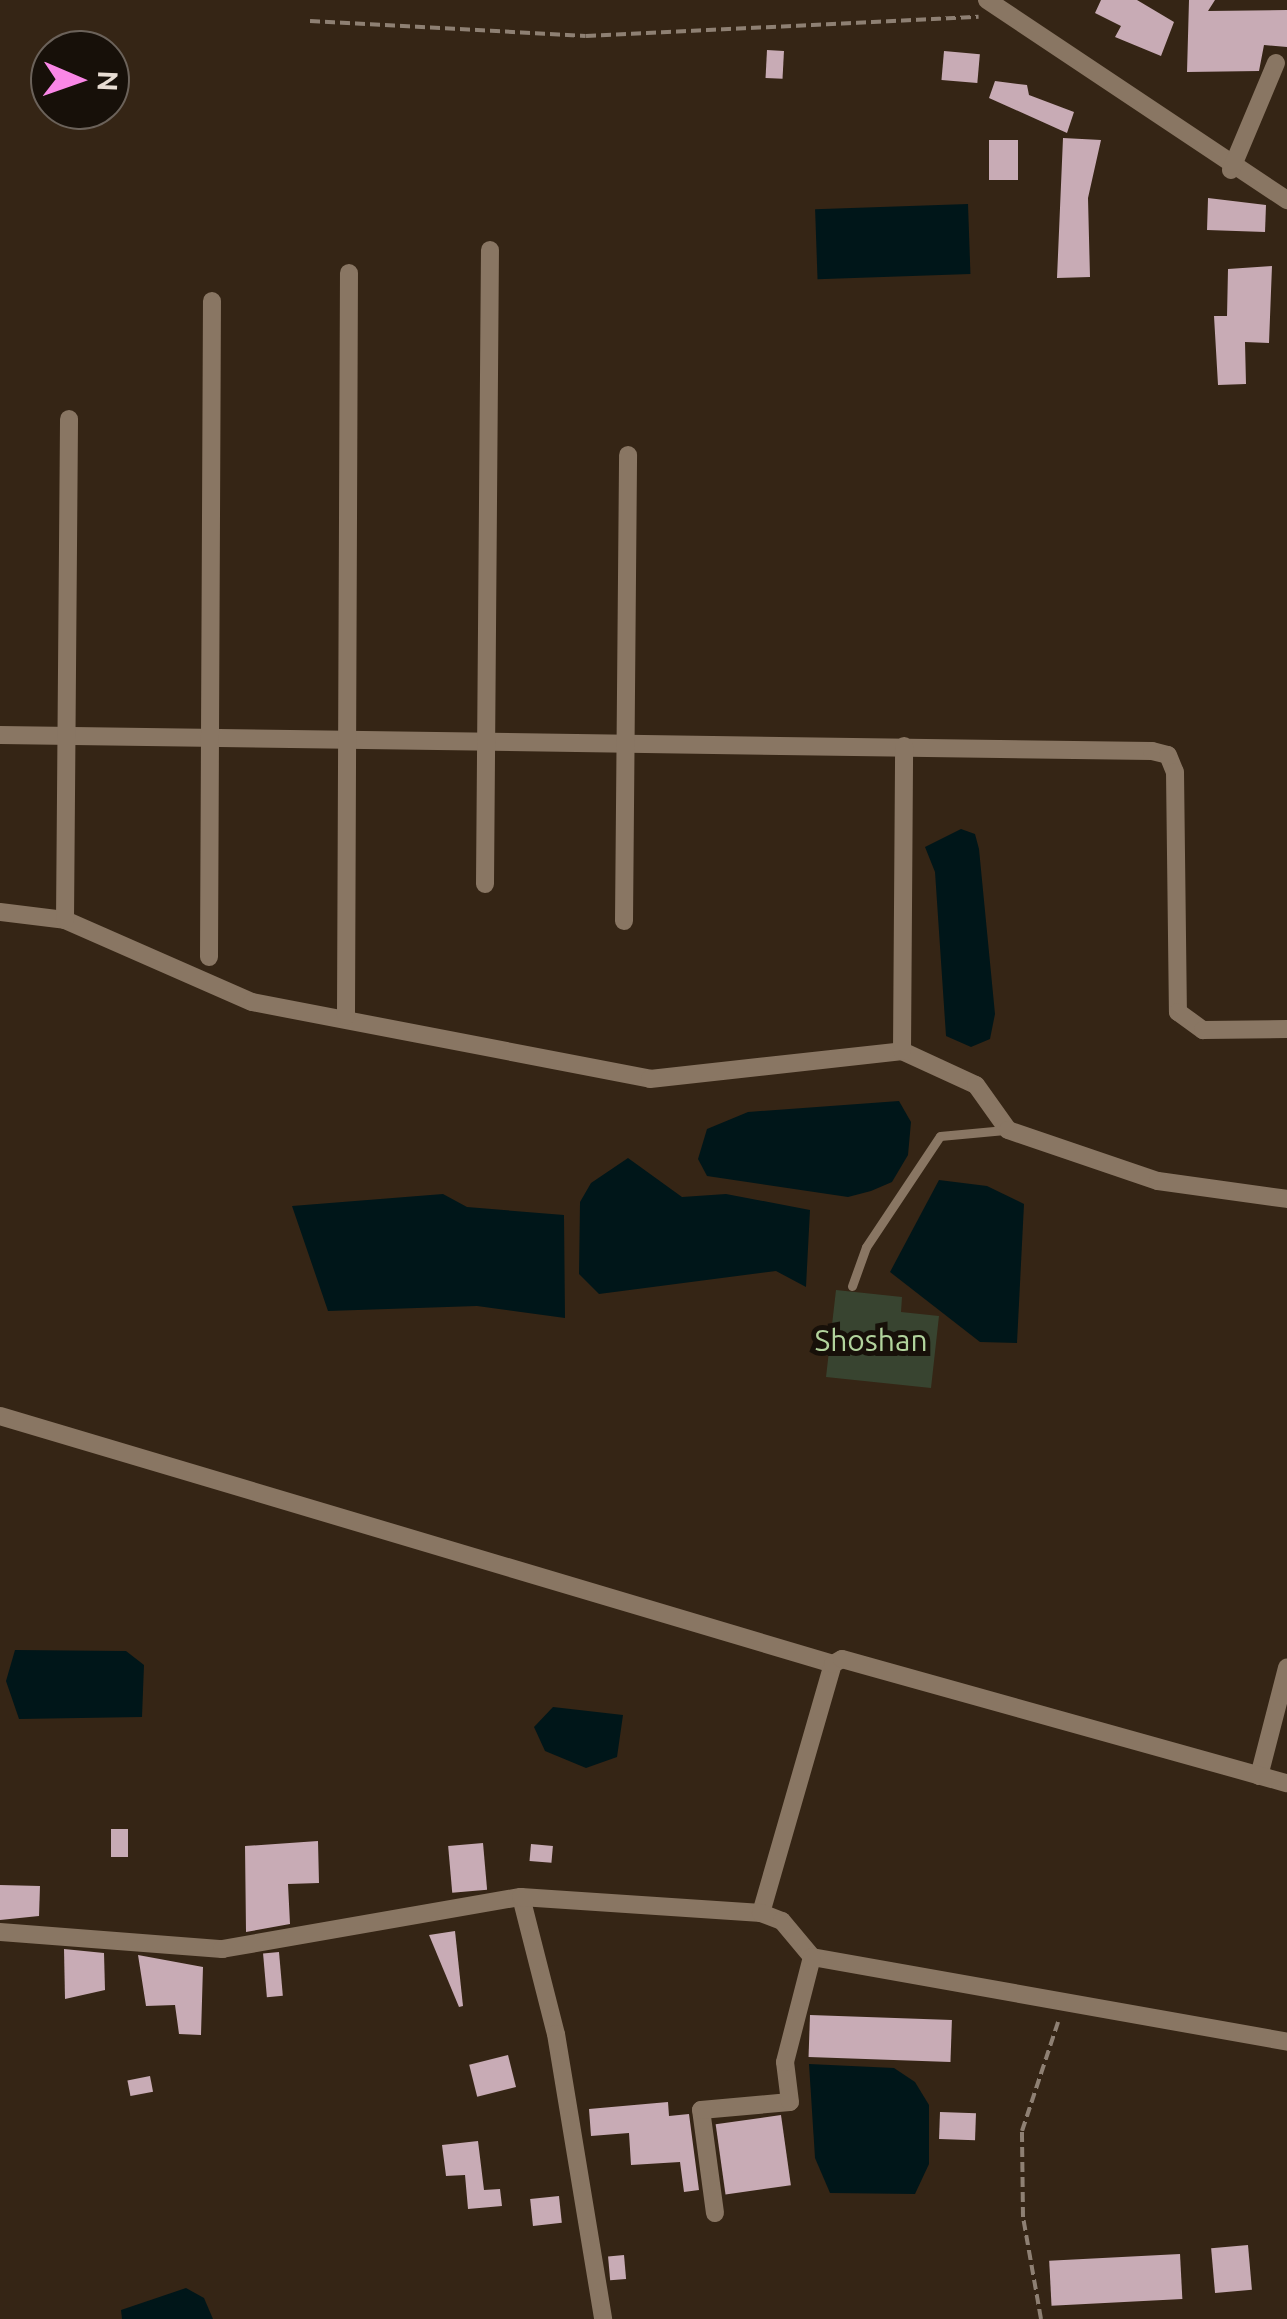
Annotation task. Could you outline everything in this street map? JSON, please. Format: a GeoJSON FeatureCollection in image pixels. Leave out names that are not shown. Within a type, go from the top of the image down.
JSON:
{"type":"FeatureCollection","features":[{"type":"Feature","properties":{"kind":"street"},"geometry":{"type":"LineString","coordinates":[[987,0],[1004,15],[1110,75],[1232,170],[1287,200]]}},
{"type":"Feature","properties":{"kind":"street"},"geometry":{"type":"LineString","coordinates":[[1232,170],[1276,64]]}},
{"type":"Feature","properties":{"kind":"street"},"geometry":{"type":"LineString","coordinates":[[485,884],[490,250]]}},
{"type":"Feature","properties":{"kind":"street"},"geometry":{"type":"LineString","coordinates":[[346,1016],[349,273]]}},
{"type":"Feature","properties":{"kind":"street"},"geometry":{"type":"LineString","coordinates":[[209,957],[206,735],[212,302]]}},
{"type":"Feature","properties":{"kind":"street"},"geometry":{"type":"LineString","coordinates":[[65,920],[69,419]]}},
{"type":"Feature","properties":{"kind":"street"},"geometry":{"type":"LineString","coordinates":[[624,921],[628,455]]}},
{"type":"Feature","properties":{"kind":"street"},"geometry":{"type":"LineString","coordinates":[[0,734],[904,746],[1168,755],[1178,1012],[1203,1030],[1287,1029]]}},
{"type":"Feature","properties":{"kind":"street"},"geometry":{"type":"LineString","coordinates":[[902,1050],[904,746]]}},
{"type":"Feature","properties":{"kind":"street"},"geometry":{"type":"LineString","coordinates":[[0,912],[65,920],[252,1002],[346,1016],[650,1079],[902,1050],[976,1085],[1008,1130],[1158,1180],[1287,1200]]}},
{"type":"Feature","properties":{"kind":"street"},"geometry":{"type":"LineString","coordinates":[[0,1416],[833,1664],[854,1656],[1287,1784]]}},
{"type":"Feature","properties":{"kind":"street"},"geometry":{"type":"LineString","coordinates":[[761,1912],[833,1664]]}},
{"type":"Feature","properties":{"kind":"street"},"geometry":{"type":"LineString","coordinates":[[1260,1776],[1287,1668]]}},
{"type":"Feature","properties":{"kind":"street"},"geometry":{"type":"LineString","coordinates":[[521,1898],[556,2034],[603,2319]]}},
{"type":"Feature","properties":{"kind":"street"},"geometry":{"type":"LineString","coordinates":[[0,1932],[222,1949],[521,1898],[761,1912],[812,1957],[1065,1998],[1287,2042]]}},
{"type":"Feature","properties":{"kind":"street"},"geometry":{"type":"LineString","coordinates":[[715,2212],[701,2110],[790,2102],[785,2062],[812,1957]]}},
{"type":"Feature","properties":{"kind":"lane"},"geometry":{"type":"LineString","coordinates":[[852,1286],[866,1247],[940,1136],[1008,1130]]}},
{"type":"Feature","properties":{"kind":"path"},"geometry":{"type":"LineString","coordinates":[[310,21],[586,36],[1004,15]]}},
{"type":"Feature","properties":{"kind":"path"},"geometry":{"type":"LineString","coordinates":[[1041,2319],[1023,2216],[1022,2132],[1065,1998]]}},
{"type":"Feature","properties":{"kind":"green space","name":"Shoshan"},"geometry":{"type":"Polygon","coordinates":[[[836,1290],[902,1297],[901,1312],[939,1316],[931,1388],[826,1377],[836,1290]]]}},
{"type":"Feature","properties":{"kind":"shaded area"},"geometry":{"type":"Polygon","coordinates":[[[968,204],[970,274],[818,279],[815,209],[968,204]]]}},
{"type":"Feature","properties":{"kind":"shaded area"},"geometry":{"type":"Polygon","coordinates":[[[961,829],[975,834],[979,849],[995,1014],[990,1039],[971,1047],[946,1036],[935,872],[925,847],[961,829]]]}},
{"type":"Feature","properties":{"kind":"shaded area"},"geometry":{"type":"Polygon","coordinates":[[[899,1101],[911,1122],[908,1155],[892,1182],[871,1191],[848,1197],[707,1176],[698,1159],[707,1129],[748,1112],[899,1101]]]}},
{"type":"Feature","properties":{"kind":"shaded area"},"geometry":{"type":"Polygon","coordinates":[[[628,1158],[682,1197],[726,1194],[810,1210],[806,1287],[776,1271],[599,1294],[579,1274],[580,1202],[591,1183],[628,1158]]]}},
{"type":"Feature","properties":{"kind":"shaded area"},"geometry":{"type":"Polygon","coordinates":[[[939,1180],[987,1186],[1024,1204],[1017,1343],[980,1342],[890,1272],[939,1180]]]}},
{"type":"Feature","properties":{"kind":"shaded area"},"geometry":{"type":"Polygon","coordinates":[[[443,1194],[467,1207],[564,1215],[565,1318],[477,1306],[328,1311],[292,1206],[443,1194]]]}},
{"type":"Feature","properties":{"kind":"shaded area"},"geometry":{"type":"Polygon","coordinates":[[[15,1650],[126,1651],[144,1665],[142,1717],[19,1719],[6,1681],[15,1650]]]}},
{"type":"Feature","properties":{"kind":"shaded area"},"geometry":{"type":"Polygon","coordinates":[[[553,1707],[623,1715],[617,1757],[586,1768],[545,1751],[534,1727],[553,1707]]]}},
{"type":"Feature","properties":{"kind":"shaded area"},"geometry":{"type":"Polygon","coordinates":[[[809,2064],[894,2068],[915,2082],[929,2105],[929,2164],[915,2194],[830,2193],[815,2158],[809,2064]]]}},
{"type":"Feature","properties":{"kind":"shaded area"},"geometry":{"type":"Polygon","coordinates":[[[186,2288],[204,2298],[213,2319],[122,2319],[121,2310],[186,2288]]]}},
{"type":"Feature","properties":{"kind":"building"},"geometry":{"type":"Polygon","coordinates":[[[1101,0],[1137,0],[1174,22],[1161,56],[1115,37],[1121,26],[1095,13],[1101,0]]]}},
{"type":"Feature","properties":{"kind":"building"},"geometry":{"type":"Polygon","coordinates":[[[1189,0],[1215,0],[1208,11],[1287,10],[1287,47],[1264,45],[1259,71],[1187,72],[1189,0]]]}},
{"type":"Feature","properties":{"kind":"building"},"geometry":{"type":"Polygon","coordinates":[[[767,50],[784,51],[783,79],[766,78],[767,50]]]}},
{"type":"Feature","properties":{"kind":"building"},"geometry":{"type":"Polygon","coordinates":[[[944,51],[980,54],[977,83],[941,80],[944,51]]]}},
{"type":"Feature","properties":{"kind":"building"},"geometry":{"type":"Polygon","coordinates":[[[995,81],[1027,85],[1029,95],[1074,112],[1067,133],[989,98],[995,81]]]}},
{"type":"Feature","properties":{"kind":"building"},"geometry":{"type":"Polygon","coordinates":[[[1063,138],[1101,140],[1088,198],[1090,277],[1057,278],[1063,138]]]}},
{"type":"Feature","properties":{"kind":"building"},"geometry":{"type":"Polygon","coordinates":[[[989,140],[1018,140],[1018,180],[989,180],[989,140]]]}},
{"type":"Feature","properties":{"kind":"building"},"geometry":{"type":"Polygon","coordinates":[[[1208,198],[1266,205],[1265,232],[1207,230],[1208,198]]]}},
{"type":"Feature","properties":{"kind":"building"},"geometry":{"type":"Polygon","coordinates":[[[1272,266],[1269,343],[1245,342],[1246,384],[1218,385],[1214,316],[1227,316],[1228,269],[1272,266]]]}},
{"type":"Feature","properties":{"kind":"building"},"geometry":{"type":"Polygon","coordinates":[[[111,1829],[128,1829],[128,1857],[111,1857],[111,1829]]]}},
{"type":"Feature","properties":{"kind":"building"},"geometry":{"type":"Polygon","coordinates":[[[318,1841],[319,1883],[288,1884],[290,1924],[246,1932],[245,1846],[318,1841]]]}},
{"type":"Feature","properties":{"kind":"building"},"geometry":{"type":"Polygon","coordinates":[[[483,1843],[487,1890],[452,1893],[448,1846],[483,1843]]]}},
{"type":"Feature","properties":{"kind":"building"},"geometry":{"type":"Polygon","coordinates":[[[531,1844],[553,1846],[551,1863],[530,1861],[531,1844]]]}},
{"type":"Feature","properties":{"kind":"building"},"geometry":{"type":"Polygon","coordinates":[[[0,1885],[40,1886],[39,1916],[0,1920],[0,1885]]]}},
{"type":"Feature","properties":{"kind":"building"},"geometry":{"type":"Polygon","coordinates":[[[455,1931],[463,2006],[459,2007],[429,1935],[455,1931]]]}},
{"type":"Feature","properties":{"kind":"building"},"geometry":{"type":"Polygon","coordinates":[[[64,1949],[104,1953],[105,1990],[65,1999],[64,1949]]]}},
{"type":"Feature","properties":{"kind":"building"},"geometry":{"type":"Polygon","coordinates":[[[279,1952],[283,1996],[267,1997],[263,1953],[279,1952]]]}},
{"type":"Feature","properties":{"kind":"building"},"geometry":{"type":"Polygon","coordinates":[[[138,1955],[203,1967],[201,2035],[179,2034],[175,2005],[146,2006],[138,1955]]]}},
{"type":"Feature","properties":{"kind":"building"},"geometry":{"type":"Polygon","coordinates":[[[810,2015],[952,2020],[950,2062],[809,2057],[810,2015]]]}},
{"type":"Feature","properties":{"kind":"building"},"geometry":{"type":"Polygon","coordinates":[[[508,2055],[516,2087],[477,2097],[469,2065],[508,2055]]]}},
{"type":"Feature","properties":{"kind":"building"},"geometry":{"type":"Polygon","coordinates":[[[150,2076],[153,2092],[130,2096],[127,2080],[150,2076]]]}},
{"type":"Feature","properties":{"kind":"building"},"geometry":{"type":"Polygon","coordinates":[[[668,2102],[669,2116],[689,2114],[699,2190],[684,2192],[680,2162],[631,2165],[629,2133],[591,2136],[589,2109],[668,2102]]]}},
{"type":"Feature","properties":{"kind":"building"},"geometry":{"type":"Polygon","coordinates":[[[940,2112],[976,2113],[975,2140],[939,2139],[940,2112]]]}},
{"type":"Feature","properties":{"kind":"building"},"geometry":{"type":"Polygon","coordinates":[[[781,2115],[791,2185],[726,2194],[716,2124],[781,2115]]]}},
{"type":"Feature","properties":{"kind":"building"},"geometry":{"type":"Polygon","coordinates":[[[478,2141],[484,2190],[500,2189],[502,2206],[468,2209],[465,2175],[446,2176],[442,2145],[478,2141]]]}},
{"type":"Feature","properties":{"kind":"building"},"geometry":{"type":"Polygon","coordinates":[[[559,2196],[562,2223],[533,2226],[530,2199],[559,2196]]]}},
{"type":"Feature","properties":{"kind":"building"},"geometry":{"type":"Polygon","coordinates":[[[1248,2245],[1252,2290],[1215,2293],[1211,2248],[1248,2245]]]}},
{"type":"Feature","properties":{"kind":"building"},"geometry":{"type":"Polygon","coordinates":[[[1180,2254],[1182,2299],[1052,2306],[1049,2261],[1180,2254]]]}},
{"type":"Feature","properties":{"kind":"building"},"geometry":{"type":"Polygon","coordinates":[[[624,2255],[626,2279],[610,2280],[608,2256],[624,2255]]]}}]}
